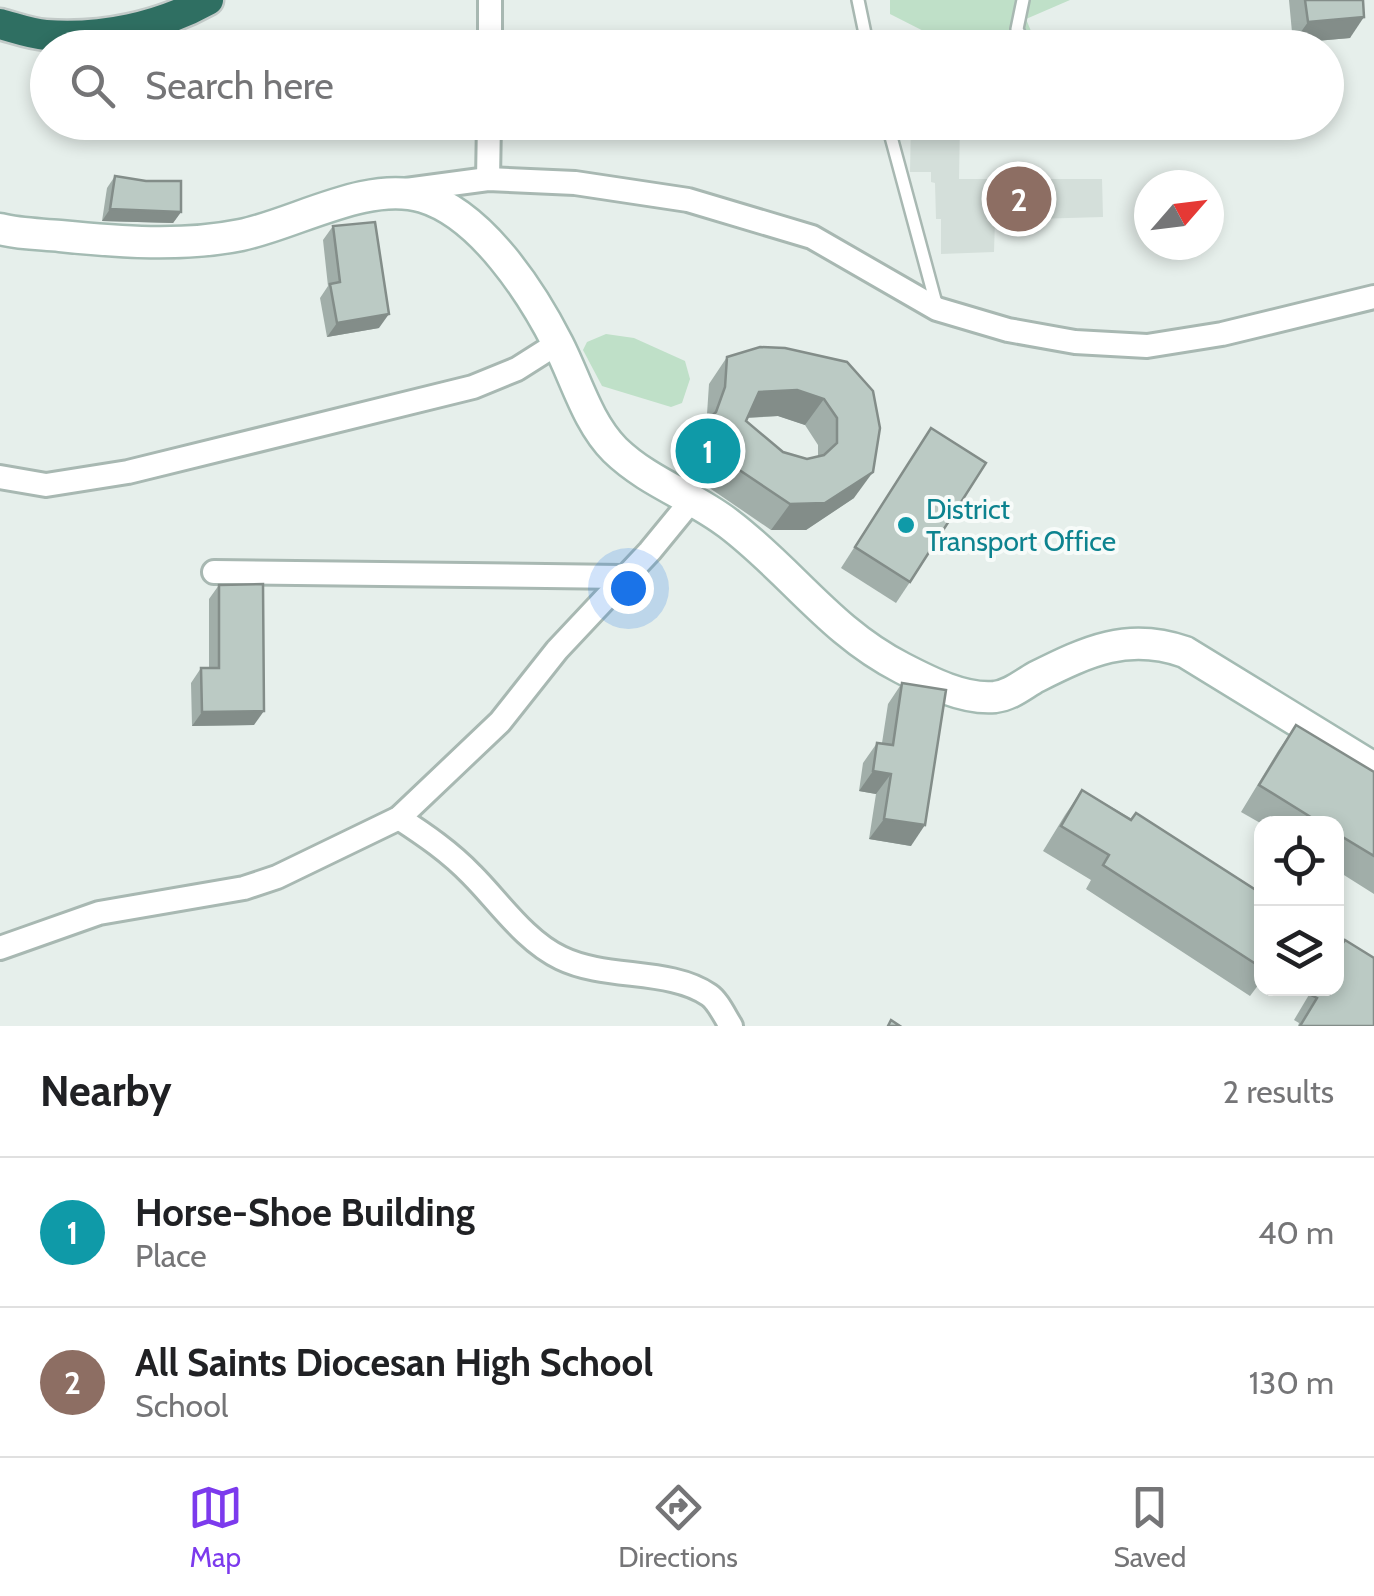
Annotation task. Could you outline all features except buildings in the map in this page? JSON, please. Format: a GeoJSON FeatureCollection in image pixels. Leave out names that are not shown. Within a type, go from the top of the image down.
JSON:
{"type":"FeatureCollection","features":[{"type":"Feature","properties":{"kind":"highway"},"geometry":{"type":"LineString","coordinates":[[120,30],[149,26],[208,0]]}},
{"type":"Feature","properties":{"kind":"highway"},"geometry":{"type":"LineString","coordinates":[[0,24],[30,32]]}},
{"type":"Feature","properties":{"kind":"street"},"geometry":{"type":"LineString","coordinates":[[490,0],[490,30]]}},
{"type":"Feature","properties":{"kind":"street"},"geometry":{"type":"LineString","coordinates":[[488,178],[489,140]]}},
{"type":"Feature","properties":{"kind":"street"},"geometry":{"type":"LineString","coordinates":[[0,229],[173,243],[242,235],[349,201],[488,178],[575,183],[688,200],[812,237],[937,309],[1008,330],[1075,342],[1147,346],[1222,334],[1374,297]]}},
{"type":"Feature","properties":{"kind":"street"},"geometry":{"type":"LineString","coordinates":[[388,193],[423,197],[484,236],[512,270],[558,343],[584,402],[613,449],[654,481],[727,521],[852,639],[938,685],[968,695],[992,697],[1008,694],[1034,678],[1114,644],[1161,643],[1186,652],[1374,768]]}},
{"type":"Feature","properties":{"kind":"street"},"geometry":{"type":"LineString","coordinates":[[0,477],[46,485],[128,472],[473,386],[518,370],[558,343]]}},
{"type":"Feature","properties":{"kind":"street"},"geometry":{"type":"LineString","coordinates":[[0,948],[99,913],[244,888],[277,877],[399,818],[500,722],[557,650],[650,551],[690,501]]}},
{"type":"Feature","properties":{"kind":"street"},"geometry":{"type":"LineString","coordinates":[[214,572],[623,577]]}},
{"type":"Feature","properties":{"kind":"street"},"geometry":{"type":"LineString","coordinates":[[399,818],[444,850],[524,930],[560,958],[608,973],[680,982],[712,996],[731,1026]]}},
{"type":"Feature","properties":{"kind":"lane"},"geometry":{"type":"LineString","coordinates":[[858,0],[864,30]]}},
{"type":"Feature","properties":{"kind":"lane"},"geometry":{"type":"LineString","coordinates":[[1017,30],[1023,0]]}},
{"type":"Feature","properties":{"kind":"lane"},"geometry":{"type":"LineString","coordinates":[[892,140],[937,309]]}},
{"type":"Feature","properties":{"kind":"shaded area"},"geometry":{"type":"Polygon","coordinates":[[[911,140],[960,140],[959,179],[1102,179],[1103,217],[995,220],[994,252],[941,254],[941,219],[936,219],[931,172],[910,172],[911,140]]]}},
{"type":"Feature","properties":{"kind":"green space"},"geometry":{"type":"Polygon","coordinates":[[[890,0],[1070,0],[1026,19],[1031,30],[922,30],[890,14],[890,0]]]}},
{"type":"Feature","properties":{"kind":"green space"},"geometry":{"type":"Polygon","coordinates":[[[606,334],[634,338],[685,361],[690,379],[682,403],[671,407],[602,386],[583,350],[587,342],[606,334]]]}},
{"type":"Feature","properties":{"kind":"place","name":"All Saints Diocesan High School"},"geometry":{"type":"Point","coordinates":[1019,199]}},
{"type":"Feature","properties":{"kind":"place","name":"Horse-Shoe Building"},"geometry":{"type":"Point","coordinates":[708,451]}},
{"type":"Feature","properties":{"kind":"place","name":"District Transport Office"},"geometry":{"type":"Point","coordinates":[906,525]}}]}
